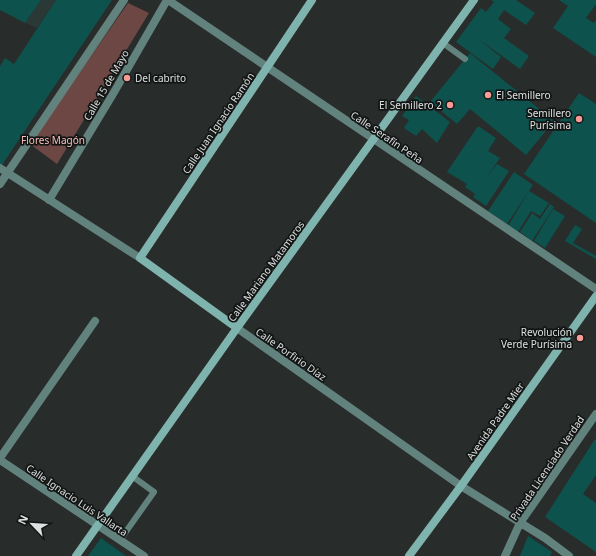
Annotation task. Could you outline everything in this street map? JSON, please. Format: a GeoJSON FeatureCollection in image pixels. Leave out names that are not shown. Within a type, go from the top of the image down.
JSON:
{"type":"FeatureCollection","features":[{"type":"Feature","properties":{"kind":"street"},"geometry":{"type":"LineString","coordinates":[[0,184],[124,0]]}},
{"type":"Feature","properties":{"kind":"street","name":"Calle Serafín Peña"},"geometry":{"type":"LineString","coordinates":[[167,0],[596,289]]}},
{"type":"Feature","properties":{"kind":"street","name":"Calle 15 de Mayo"},"geometry":{"type":"LineString","coordinates":[[49,200],[113,94],[167,0]]}},
{"type":"Feature","properties":{"kind":"street","name":"Calle Juan Ignacio Ramón"},"geometry":{"type":"LineString","coordinates":[[140,258],[312,0]]}},
{"type":"Feature","properties":{"kind":"street","name":"Calle Mariano Matamoros"},"geometry":{"type":"LineString","coordinates":[[76,556],[237,328],[474,0]]}},
{"type":"Feature","properties":{"kind":"street","name":"Calle Porfirio Díaz"},"geometry":{"type":"LineString","coordinates":[[0,168],[140,258],[461,486],[545,538],[570,556]]}},
{"type":"Feature","properties":{"kind":"street","name":"Avenida Padre Mier"},"geometry":{"type":"LineString","coordinates":[[409,556],[461,486],[596,296]]}},
{"type":"Feature","properties":{"kind":"street"},"geometry":{"type":"LineString","coordinates":[[0,459],[95,321]]}},
{"type":"Feature","properties":{"kind":"street","name":"Privada Licenciado Verdad"},"geometry":{"type":"LineString","coordinates":[[505,556],[520,523],[596,414]]}},
{"type":"Feature","properties":{"kind":"street","name":"Calle Ignacio Luis Vallarta"},"geometry":{"type":"LineString","coordinates":[[0,459],[144,556]]}},
{"type":"Feature","properties":{"kind":"lane"},"geometry":{"type":"LineString","coordinates":[[443,43],[465,59]]}},
{"type":"Feature","properties":{"kind":"lane"},"geometry":{"type":"LineString","coordinates":[[120,540],[154,492],[132,476]]}},
{"type":"Feature","properties":{"kind":"shaded area"},"geometry":{"type":"Polygon","coordinates":[[[41,0],[56,0],[37,28],[25,23],[41,0]]]}},
{"type":"Feature","properties":{"kind":"green space","name":"Flores Magón"},"geometry":{"type":"Polygon","coordinates":[[[128,3],[149,13],[57,164],[30,144],[128,3]]]}},
{"type":"Feature","properties":{"kind":"building"},"geometry":{"type":"Polygon","coordinates":[[[0,0],[41,0],[25,23],[0,10],[0,0]]]}},
{"type":"Feature","properties":{"kind":"building"},"geometry":{"type":"Polygon","coordinates":[[[56,0],[112,0],[2,165],[0,164],[0,66],[5,58],[14,64],[56,0]]]}},
{"type":"Feature","properties":{"kind":"building"},"geometry":{"type":"Polygon","coordinates":[[[491,0],[516,0],[535,13],[526,25],[504,10],[498,19],[511,29],[504,38],[529,56],[520,69],[477,38],[501,57],[493,69],[456,42],[481,8],[486,12],[494,2],[491,0]]]}},
{"type":"Feature","properties":{"kind":"building"},"geometry":{"type":"Polygon","coordinates":[[[559,0],[596,0],[596,4],[586,18],[594,23],[596,20],[596,57],[553,28],[568,6],[559,0]]]}},
{"type":"Feature","properties":{"kind":"building"},"geometry":{"type":"Polygon","coordinates":[[[470,53],[554,121],[526,155],[470,109],[457,124],[430,102],[470,53]]]}},
{"type":"Feature","properties":{"kind":"building"},"geometry":{"type":"Polygon","coordinates":[[[579,93],[596,104],[596,223],[524,174],[579,93]]]}},
{"type":"Feature","properties":{"kind":"building"},"geometry":{"type":"Polygon","coordinates":[[[416,96],[450,122],[437,143],[422,129],[416,136],[404,128],[409,120],[402,116],[416,96]]]}},
{"type":"Feature","properties":{"kind":"building"},"geometry":{"type":"Polygon","coordinates":[[[478,126],[496,138],[488,151],[500,158],[487,177],[497,164],[509,171],[486,206],[473,197],[475,194],[465,187],[467,184],[447,172],[478,126]]]}},
{"type":"Feature","properties":{"kind":"building"},"geometry":{"type":"Polygon","coordinates":[[[514,172],[533,185],[507,224],[488,211],[514,172]]]}},
{"type":"Feature","properties":{"kind":"building"},"geometry":{"type":"Polygon","coordinates":[[[529,191],[549,203],[540,216],[531,211],[518,232],[508,226],[529,191]]]}},
{"type":"Feature","properties":{"kind":"building"},"geometry":{"type":"Polygon","coordinates":[[[550,204],[554,207],[532,241],[520,232],[532,213],[540,219],[550,204]]]}},
{"type":"Feature","properties":{"kind":"building"},"geometry":{"type":"Polygon","coordinates":[[[553,209],[565,216],[545,248],[534,241],[553,209]]]}},
{"type":"Feature","properties":{"kind":"building"},"geometry":{"type":"Polygon","coordinates":[[[575,225],[582,229],[573,243],[596,256],[596,259],[565,241],[575,225]]]}},
{"type":"Feature","properties":{"kind":"building"},"geometry":{"type":"Polygon","coordinates":[[[595,439],[596,475],[583,494],[596,503],[596,552],[545,517],[595,439]]]}},
{"type":"Feature","properties":{"kind":"building"},"geometry":{"type":"Polygon","coordinates":[[[528,536],[552,552],[550,556],[520,556],[528,536]]]}},
{"type":"Feature","properties":{"kind":"building"},"geometry":{"type":"Polygon","coordinates":[[[101,538],[126,556],[88,556],[101,538]]]}},
{"type":"Feature","properties":{"kind":"place","name":"Del cabrito"},"geometry":{"type":"Point","coordinates":[127,78]}},
{"type":"Feature","properties":{"kind":"place","name":"El Semillero"},"geometry":{"type":"Point","coordinates":[488,95]}},
{"type":"Feature","properties":{"kind":"place","name":"El Semillero 2"},"geometry":{"type":"Point","coordinates":[450,105]}},
{"type":"Feature","properties":{"kind":"place","name":"Semillero Purísima"},"geometry":{"type":"Point","coordinates":[579,119]}},
{"type":"Feature","properties":{"kind":"place","name":"Revolución Verde Purísima"},"geometry":{"type":"Point","coordinates":[580,338]}}]}
